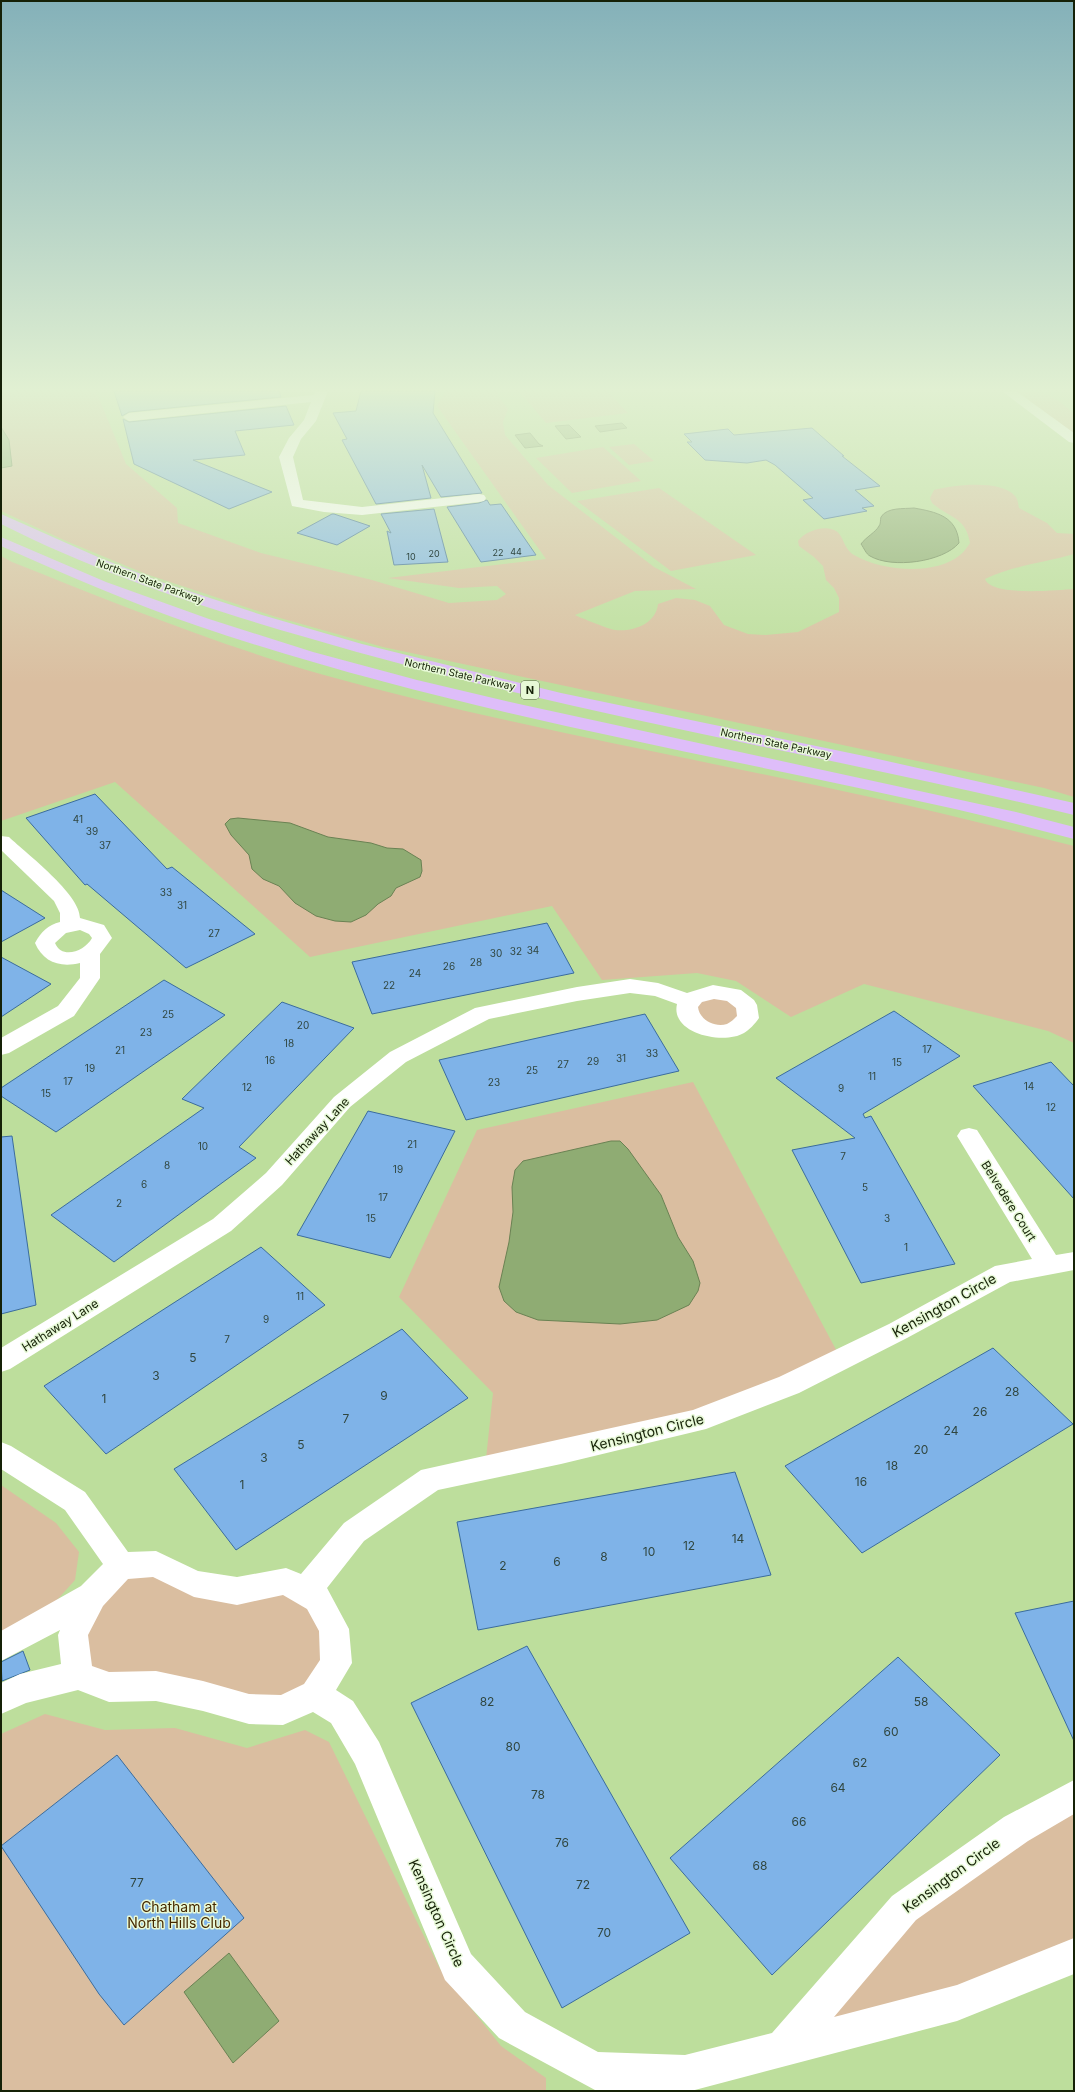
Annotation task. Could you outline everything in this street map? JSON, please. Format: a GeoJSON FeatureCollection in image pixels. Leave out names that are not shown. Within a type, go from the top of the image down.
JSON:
{"type":"FeatureCollection","features":[{"type":"Feature","properties":{"kind":"highway","name":"Northern State Parkway"},"geometry":{"type":"LineString","coordinates":[[1,518],[69,550],[142,579],[234,611],[365,650],[474,678],[971,785],[1074,809]]}},
{"type":"Feature","properties":{"kind":"highway","name":"Northern State Parkway"},"geometry":{"type":"LineString","coordinates":[[1,541],[55,566],[145,602],[231,631],[360,670],[476,699],[955,803],[1074,833]]}},
{"type":"Feature","properties":{"kind":"street"},"geometry":{"type":"LineString","coordinates":[[294,489],[297,502],[324,508],[362,511],[479,498]]}},
{"type":"Feature","properties":{"kind":"street"},"geometry":{"type":"LineString","coordinates":[[2,841],[63,898],[70,913],[70,925]]}},
{"type":"Feature","properties":{"kind":"street"},"geometry":{"type":"LineString","coordinates":[[70,925],[89,926],[100,932],[102,938],[101,943],[90,953],[82,956],[64,958],[55,957],[46,949],[45,944],[53,932],[70,925]]}},
{"type":"Feature","properties":{"kind":"street"},"geometry":{"type":"LineString","coordinates":[[1,1048],[66,1011],[90,978],[90,953]]}},
{"type":"Feature","properties":{"kind":"street","name":"Hathaway Lane"},"geometry":{"type":"LineString","coordinates":[[1,1361],[222,1225],[274,1179],[342,1102],[398,1057],[483,1013],[577,994],[630,986],[658,990],[689,1001]]}},
{"type":"Feature","properties":{"kind":"street","name":"Belvedere Court"},"geometry":{"type":"LineString","coordinates":[[969,1136],[1062,1264]]}},
{"type":"Feature","properties":{"kind":"street","name":"Kensington Circle"},"geometry":{"type":"LineString","coordinates":[[305,1592],[354,1532],[431,1479],[696,1422],[789,1385],[898,1331],[1004,1273],[1062,1264]]}},
{"type":"Feature","properties":{"kind":"street"},"geometry":{"type":"LineString","coordinates":[[1,1454],[75,1501],[121,1566]]}},
{"type":"Feature","properties":{"kind":"street"},"geometry":{"type":"LineString","coordinates":[[1,1647],[92,1596],[121,1566],[156,1564],[194,1584],[237,1591],[286,1581],[318,1599],[334,1629],[336,1663],[315,1695],[283,1710],[249,1709],[203,1696],[156,1686],[109,1687],[78,1675],[20,1689],[1,1699]]}},
{"type":"Feature","properties":{"kind":"street"},"geometry":{"type":"LineString","coordinates":[[78,1675],[73,1635],[92,1596]]}},
{"type":"Feature","properties":{"kind":"street","name":"Kensington Circle"},"geometry":{"type":"LineString","coordinates":[[315,1695],[342,1712],[367,1753],[458,1968],[512,2025],[595,2071],[685,2074],[957,2003],[1074,1956]]}},
{"type":"Feature","properties":{"kind":"street","name":"Kensington Circle"},"geometry":{"type":"LineString","coordinates":[[783,2048],[904,1908],[1016,1829],[1074,1796]]}},
{"type":"Feature","properties":{"kind":"green space"},"geometry":{"type":"Polygon","coordinates":[[[1,489],[155,489],[177,508],[178,523],[261,553],[372,580],[449,603],[497,600],[506,594],[497,586],[459,588],[388,578],[546,559],[496,489],[553,489],[654,567],[696,589],[635,591],[575,615],[615,630],[629,630],[648,622],[653,617],[658,604],[676,598],[695,600],[710,606],[724,625],[748,634],[766,635],[798,632],[839,612],[839,598],[834,588],[826,580],[823,566],[799,546],[798,541],[805,534],[821,528],[836,531],[841,536],[850,552],[878,565],[908,569],[937,566],[949,562],[960,555],[970,543],[968,534],[961,523],[932,503],[930,498],[934,490],[940,489],[1003,489],[1016,497],[1019,508],[1047,523],[1057,533],[1074,534],[1074,554],[1007,570],[985,579],[990,585],[1012,590],[1040,591],[1074,589],[1074,797],[1044,788],[383,647],[273,616],[146,574],[66,541],[1,511],[1,489]]]}},
{"type":"Feature","properties":{"kind":"green space"},"geometry":{"type":"Polygon","coordinates":[[[568,489],[597,489],[572,493],[568,489]]]}},
{"type":"Feature","properties":{"kind":"green space"},"geometry":{"type":"Polygon","coordinates":[[[660,489],[756,555],[671,571],[577,501],[660,489]]]}},
{"type":"Feature","properties":{"kind":"green space"},"geometry":{"type":"Polygon","coordinates":[[[1,556],[12,562],[167,623],[324,675],[460,710],[870,797],[1074,846],[1074,1043],[1048,1031],[864,984],[791,1017],[736,981],[697,973],[602,980],[552,906],[310,957],[115,782],[1,821],[1,556]]]}},
{"type":"Feature","properties":{"kind":"green space"},"geometry":{"type":"Polygon","coordinates":[[[733,995],[743,1024],[707,1030],[689,1001],[733,995]]]}},
{"type":"Feature","properties":{"kind":"green space"},"geometry":{"type":"Polygon","coordinates":[[[693,1082],[841,1359],[789,1385],[485,1468],[493,1393],[399,1297],[477,1130],[693,1082]]]}},
{"type":"Feature","properties":{"kind":"green space"},"geometry":{"type":"Polygon","coordinates":[[[1,1485],[56,1523],[79,1552],[75,1580],[48,1610],[1,1636],[1,1485]]]}},
{"type":"Feature","properties":{"kind":"green space"},"geometry":{"type":"Polygon","coordinates":[[[121,1566],[194,1584],[286,1581],[318,1599],[336,1663],[283,1710],[78,1675],[92,1596],[121,1566]]]}},
{"type":"Feature","properties":{"kind":"green space","name":"Chatham at North Hills Club"},"geometry":{"type":"Polygon","coordinates":[[[45,1714],[105,1730],[175,1728],[247,1748],[305,1730],[329,1742],[440,1969],[501,2046],[546,2078],[546,2091],[1,2091],[1,1734],[45,1714]]]}},
{"type":"Feature","properties":{"kind":"green space"},"geometry":{"type":"Polygon","coordinates":[[[1074,1798],[1074,1956],[783,2048],[904,1908],[1074,1798]]]}},
{"type":"Feature","properties":{"kind":"shaded area"},"geometry":{"type":"Polygon","coordinates":[[[914,508],[930,511],[950,521],[957,534],[959,543],[951,550],[941,555],[917,562],[891,562],[879,560],[867,554],[861,544],[878,528],[881,517],[884,514],[896,509],[914,508]]]}},
{"type":"Feature","properties":{"kind":"shaded area"},"geometry":{"type":"Polygon","coordinates":[[[238,818],[290,823],[328,837],[371,843],[387,848],[403,849],[421,860],[422,871],[420,877],[396,888],[391,896],[378,904],[366,915],[351,922],[335,921],[316,916],[295,903],[279,886],[263,879],[252,869],[249,855],[231,835],[225,824],[230,819],[238,818]]]}},
{"type":"Feature","properties":{"kind":"shaded area"},"geometry":{"type":"Polygon","coordinates":[[[611,1141],[620,1141],[628,1149],[661,1195],[678,1237],[693,1261],[700,1283],[698,1291],[689,1305],[657,1320],[620,1324],[538,1320],[516,1312],[504,1301],[499,1287],[509,1242],[513,1212],[512,1187],[515,1170],[523,1161],[611,1141]]]}},
{"type":"Feature","properties":{"kind":"shaded area"},"geometry":{"type":"Polygon","coordinates":[[[229,1953],[279,2021],[233,2063],[184,1992],[229,1953]]]}},
{"type":"Feature","properties":{"kind":"building"},"geometry":{"type":"Polygon","coordinates":[[[186,489],[264,489],[272,492],[229,509],[186,489]]]}},
{"type":"Feature","properties":{"kind":"building"},"geometry":{"type":"Polygon","coordinates":[[[368,489],[428,489],[431,498],[376,504],[368,489]]]}},
{"type":"Feature","properties":{"kind":"building"},"geometry":{"type":"Polygon","coordinates":[[[436,489],[479,489],[482,493],[441,497],[436,489]]]}},
{"type":"Feature","properties":{"kind":"building"},"geometry":{"type":"Polygon","coordinates":[[[802,489],[864,489],[855,490],[874,506],[862,508],[867,511],[824,519],[803,500],[813,498],[802,489]]]}},
{"type":"Feature","properties":{"kind":"building"},"geometry":{"type":"Polygon","coordinates":[[[487,500],[490,505],[501,504],[536,555],[481,562],[447,507],[479,503],[487,500]]]}},
{"type":"Feature","properties":{"kind":"building"},"geometry":{"type":"Polygon","coordinates":[[[434,509],[448,562],[394,565],[387,531],[391,533],[381,514],[434,509]]]}},
{"type":"Feature","properties":{"kind":"building"},"geometry":{"type":"Polygon","coordinates":[[[332,514],[370,526],[337,545],[297,533],[332,514]]]}},
{"type":"Feature","properties":{"kind":"building"},"geometry":{"type":"Polygon","coordinates":[[[95,794],[167,869],[172,867],[255,934],[186,968],[87,884],[85,885],[26,818],[95,794]]]}},
{"type":"Feature","properties":{"kind":"building"},"geometry":{"type":"Polygon","coordinates":[[[1,890],[45,918],[1,942],[1,890]]]}},
{"type":"Feature","properties":{"kind":"building"},"geometry":{"type":"Polygon","coordinates":[[[547,923],[574,973],[372,1014],[352,962],[547,923]]]}},
{"type":"Feature","properties":{"kind":"building"},"geometry":{"type":"Polygon","coordinates":[[[1,957],[51,984],[1,1017],[1,957]]]}},
{"type":"Feature","properties":{"kind":"building"},"geometry":{"type":"Polygon","coordinates":[[[164,980],[225,1015],[56,1132],[1,1096],[1,1088],[164,980]]]}},
{"type":"Feature","properties":{"kind":"building"},"geometry":{"type":"Polygon","coordinates":[[[282,1002],[354,1028],[239,1147],[256,1158],[114,1262],[51,1215],[204,1108],[182,1099],[282,1002]]]}},
{"type":"Feature","properties":{"kind":"building"},"geometry":{"type":"Polygon","coordinates":[[[894,1011],[960,1056],[863,1114],[865,1118],[871,1116],[955,1264],[861,1283],[792,1150],[855,1138],[776,1078],[894,1011]]]}},
{"type":"Feature","properties":{"kind":"building"},"geometry":{"type":"Polygon","coordinates":[[[645,1014],[679,1071],[466,1120],[439,1060],[645,1014]]]}},
{"type":"Feature","properties":{"kind":"building"},"geometry":{"type":"Polygon","coordinates":[[[1051,1062],[1074,1086],[1074,1199],[973,1086],[1051,1062]]]}},
{"type":"Feature","properties":{"kind":"building"},"geometry":{"type":"Polygon","coordinates":[[[368,1111],[455,1131],[390,1258],[297,1235],[368,1111]]]}},
{"type":"Feature","properties":{"kind":"building"},"geometry":{"type":"Polygon","coordinates":[[[12,1136],[36,1305],[1,1314],[1,1137],[12,1136]]]}},
{"type":"Feature","properties":{"kind":"building"},"geometry":{"type":"Polygon","coordinates":[[[261,1247],[325,1305],[106,1454],[44,1386],[261,1247]]]}},
{"type":"Feature","properties":{"kind":"building"},"geometry":{"type":"Polygon","coordinates":[[[402,1329],[468,1398],[236,1550],[174,1469],[402,1329]]]}},
{"type":"Feature","properties":{"kind":"building"},"geometry":{"type":"Polygon","coordinates":[[[993,1348],[1073,1424],[862,1553],[785,1466],[993,1348]]]}},
{"type":"Feature","properties":{"kind":"building"},"geometry":{"type":"Polygon","coordinates":[[[735,1472],[771,1575],[478,1630],[457,1522],[735,1472]]]}},
{"type":"Feature","properties":{"kind":"building"},"geometry":{"type":"Polygon","coordinates":[[[1074,1601],[1074,1741],[1015,1613],[1074,1601]]]}},
{"type":"Feature","properties":{"kind":"building"},"geometry":{"type":"Polygon","coordinates":[[[527,1646],[690,1933],[562,2008],[411,1703],[527,1646]]]}},
{"type":"Feature","properties":{"kind":"building"},"geometry":{"type":"Polygon","coordinates":[[[23,1651],[30,1670],[2,1681],[1,1662],[23,1651]]]}},
{"type":"Feature","properties":{"kind":"building"},"geometry":{"type":"Polygon","coordinates":[[[898,1657],[1000,1755],[772,1975],[670,1858],[898,1657]]]}},
{"type":"Feature","properties":{"kind":"building"},"geometry":{"type":"Polygon","coordinates":[[[117,1755],[244,1918],[124,2025],[99,1994],[1,1846],[117,1755]]]}}]}
